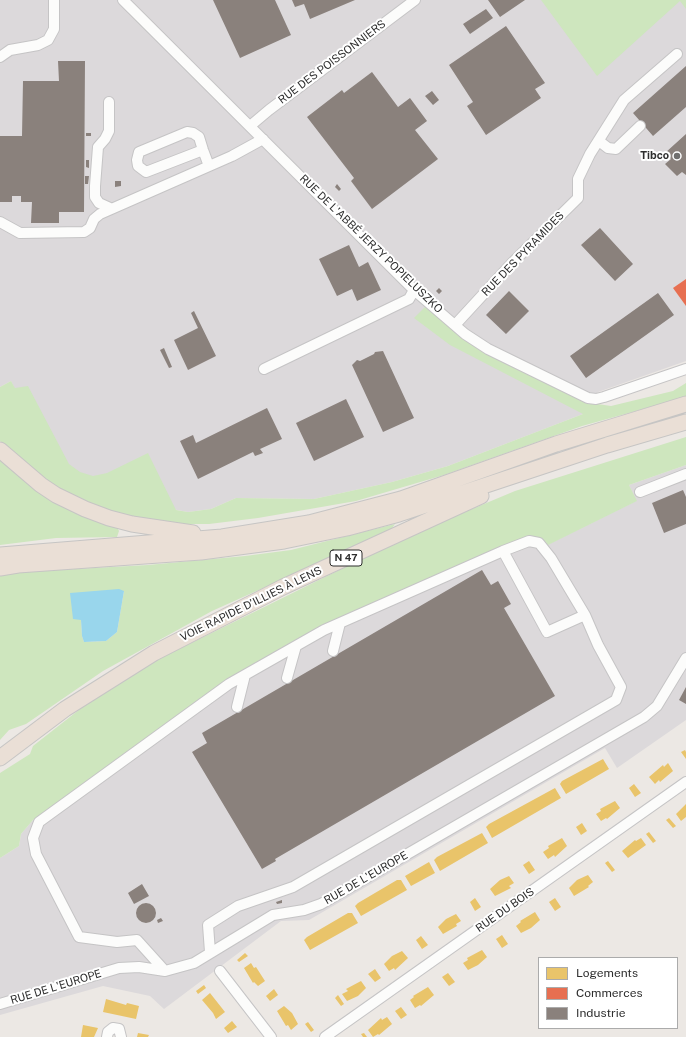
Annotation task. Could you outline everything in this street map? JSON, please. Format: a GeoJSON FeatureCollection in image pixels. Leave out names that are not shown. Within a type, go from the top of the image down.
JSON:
{"type":"FeatureCollection","features":[{"type":"Feature","properties":{"kind":"highway"},"geometry":{"type":"LineString","coordinates":[[0,555],[222,537],[302,524],[349,514],[401,499],[602,429],[686,404]]}},
{"type":"Feature","properties":{"kind":"highway","name":"N 47"},"geometry":{"type":"LineString","coordinates":[[539,468],[686,422]]}},
{"type":"Feature","properties":{"kind":"highway"},"geometry":{"type":"LineString","coordinates":[[0,450],[14,463],[56,495],[97,514],[132,524],[222,537]]}},
{"type":"Feature","properties":{"kind":"highway"},"geometry":{"type":"LineString","coordinates":[[0,568],[18,565],[201,552],[284,540],[347,528],[399,514],[539,468]]}},
{"type":"Feature","properties":{"kind":"highway","name":"VOIE RAPIDE D’ILLIES À LENS"},"geometry":{"type":"LineString","coordinates":[[0,758],[65,709],[154,653],[247,605],[378,543],[473,500],[520,482],[539,468]]}},
{"type":"Feature","properties":{"kind":"street"},"geometry":{"type":"LineString","coordinates":[[0,57],[10,50],[38,45],[48,40],[54,29],[54,0]]}},
{"type":"Feature","properties":{"kind":"street","name":"RUE DE L'ABBÉ JERZY POPIELUSZKO"},"geometry":{"type":"LineString","coordinates":[[123,0],[414,290],[465,334],[488,349],[588,398],[604,397],[686,369]]}},
{"type":"Feature","properties":{"kind":"street","name":"RUE DES POISSONNIERS"},"geometry":{"type":"LineString","coordinates":[[250,126],[415,0]]}},
{"type":"Feature","properties":{"kind":"street"},"geometry":{"type":"LineString","coordinates":[[640,126],[616,149],[608,148],[599,141],[624,100],[677,54]]}},
{"type":"Feature","properties":{"kind":"street"},"geometry":{"type":"LineString","coordinates":[[109,102],[109,131],[98,147],[94,186],[95,197],[99,203],[110,208]]}},
{"type":"Feature","properties":{"kind":"street"},"geometry":{"type":"LineString","coordinates":[[203,150],[146,172],[138,166],[137,160],[139,152],[187,132],[193,133],[199,137],[209,166]]}},
{"type":"Feature","properties":{"kind":"street"},"geometry":{"type":"LineString","coordinates":[[0,222],[20,232],[84,232],[90,228],[94,219],[110,208],[232,156],[263,139]]}},
{"type":"Feature","properties":{"kind":"street","name":"RUE DES PYRAMIDES"},"geometry":{"type":"LineString","coordinates":[[455,325],[512,263],[578,198],[578,180],[599,141]]}},
{"type":"Feature","properties":{"kind":"street"},"geometry":{"type":"LineString","coordinates":[[264,370],[409,299],[414,290]]}},
{"type":"Feature","properties":{"kind":"street"},"geometry":{"type":"LineString","coordinates":[[640,492],[686,474]]}},
{"type":"Feature","properties":{"kind":"street"},"geometry":{"type":"LineString","coordinates":[[165,971],[138,940],[117,942],[79,937],[36,854],[33,838],[39,822],[230,684],[296,646],[340,622],[503,551],[529,541],[539,543],[551,558],[585,615],[598,645],[621,687],[616,700],[292,887],[238,906],[208,925],[210,952]]}},
{"type":"Feature","properties":{"kind":"street"},"geometry":{"type":"LineString","coordinates":[[503,551],[547,632],[585,615]]}},
{"type":"Feature","properties":{"kind":"street"},"geometry":{"type":"LineString","coordinates":[[333,650],[340,622]]}},
{"type":"Feature","properties":{"kind":"street"},"geometry":{"type":"LineString","coordinates":[[287,678],[296,646]]}},
{"type":"Feature","properties":{"kind":"street","name":"RUE DE L'EUROPE"},"geometry":{"type":"LineString","coordinates":[[0,1004],[119,968],[139,967],[165,971],[194,963],[273,915],[304,910],[321,904],[644,717],[657,706],[686,658]]}},
{"type":"Feature","properties":{"kind":"street"},"geometry":{"type":"LineString","coordinates":[[236,707],[245,675]]}},
{"type":"Feature","properties":{"kind":"street","name":"RUE DU BOIS"},"geometry":{"type":"LineString","coordinates":[[325,1037],[686,782]]}},
{"type":"Feature","properties":{"kind":"street"},"geometry":{"type":"LineString","coordinates":[[220,971],[271,1037]]}},
{"type":"Feature","properties":{"kind":"street"},"geometry":{"type":"LineString","coordinates":[[106,1037],[108,1032],[113,1028],[119,1030],[122,1037]]}},
{"type":"Feature","properties":{"kind":"shaded area"},"geometry":{"type":"Polygon","coordinates":[[[0,0],[686,0],[686,361],[598,392],[583,414],[448,466],[392,482],[314,499],[236,498],[211,509],[188,512],[128,501],[48,456],[11,381],[0,387],[0,0]]]}},
{"type":"Feature","properties":{"kind":"shaded area"},"geometry":{"type":"Polygon","coordinates":[[[686,465],[686,720],[617,768],[605,748],[309,920],[281,921],[164,1009],[150,996],[103,986],[0,1015],[0,858],[19,846],[21,834],[33,820],[228,681],[339,618],[528,537],[542,538],[549,544],[636,501],[629,485],[686,465]]]}},
{"type":"Feature","properties":{"kind":"green space"},"geometry":{"type":"Polygon","coordinates":[[[541,0],[686,0],[686,9],[680,1],[597,76],[541,0]]]}},
{"type":"Feature","properties":{"kind":"green space"},"geometry":{"type":"Polygon","coordinates":[[[425,307],[462,337],[591,403],[611,406],[673,391],[686,383],[686,397],[582,426],[444,475],[356,501],[258,518],[209,524],[175,524],[135,518],[99,509],[57,489],[25,467],[0,441],[0,387],[11,381],[15,388],[28,386],[69,464],[80,472],[93,476],[107,473],[148,453],[176,510],[188,512],[211,509],[236,498],[314,499],[392,482],[448,466],[583,414],[450,345],[414,318],[425,307]]]}},
{"type":"Feature","properties":{"kind":"green space"},"geometry":{"type":"Polygon","coordinates":[[[686,437],[686,465],[629,485],[637,501],[548,545],[542,538],[528,537],[339,618],[228,681],[33,820],[21,834],[19,846],[0,858],[0,773],[30,754],[33,746],[94,698],[157,660],[329,575],[441,522],[515,491],[686,437]]]}},
{"type":"Feature","properties":{"kind":"green space"},"geometry":{"type":"Polygon","coordinates":[[[0,456],[116,525],[119,531],[117,537],[56,538],[0,545],[0,456]]]}},
{"type":"Feature","properties":{"kind":"green space"},"geometry":{"type":"Polygon","coordinates":[[[395,524],[390,531],[212,611],[103,671],[26,724],[9,730],[0,740],[0,575],[20,572],[148,565],[291,550],[395,524]],[[124,591],[81,620],[84,642],[106,641],[117,632],[124,591]]]}},
{"type":"Feature","properties":{"kind":"water"},"geometry":{"type":"Polygon","coordinates":[[[119,589],[124,591],[117,632],[106,641],[84,642],[81,620],[73,619],[70,593],[119,589]]]}},
{"type":"Feature","properties":{"kind":"building: Logements"},"geometry":{"type":"Polygon","coordinates":[[[685,750],[686,752],[686,759],[681,752],[685,750]]]}},
{"type":"Feature","properties":{"kind":"building: Logements"},"geometry":{"type":"Polygon","coordinates":[[[603,759],[609,769],[566,794],[560,784],[562,781],[603,759]]]}},
{"type":"Feature","properties":{"kind":"building: Logements"},"geometry":{"type":"Polygon","coordinates":[[[668,763],[673,771],[660,782],[659,780],[655,784],[649,777],[663,765],[664,767],[668,763]]]}},
{"type":"Feature","properties":{"kind":"building: Logements"},"geometry":{"type":"Polygon","coordinates":[[[634,784],[641,793],[635,797],[629,788],[634,784]]]}},
{"type":"Feature","properties":{"kind":"building: Logements"},"geometry":{"type":"Polygon","coordinates":[[[555,788],[561,798],[492,838],[486,827],[489,824],[555,788]]]}},
{"type":"Feature","properties":{"kind":"building: Logements"},"geometry":{"type":"Polygon","coordinates":[[[615,801],[620,808],[607,819],[606,818],[601,821],[596,814],[601,811],[600,809],[615,801]]]}},
{"type":"Feature","properties":{"kind":"building: Logements"},"geometry":{"type":"Polygon","coordinates":[[[686,804],[686,817],[681,821],[676,814],[686,804]]]}},
{"type":"Feature","properties":{"kind":"building: Logements"},"geometry":{"type":"Polygon","coordinates":[[[669,818],[676,826],[673,828],[666,820],[669,818]]]}},
{"type":"Feature","properties":{"kind":"building: Logements"},"geometry":{"type":"Polygon","coordinates":[[[582,823],[587,831],[581,835],[576,827],[582,823]]]}},
{"type":"Feature","properties":{"kind":"building: Logements"},"geometry":{"type":"Polygon","coordinates":[[[649,832],[656,841],[653,843],[646,834],[649,832]]]}},
{"type":"Feature","properties":{"kind":"building: Logements"},"geometry":{"type":"Polygon","coordinates":[[[482,833],[488,843],[440,871],[434,860],[437,857],[482,833]]]}},
{"type":"Feature","properties":{"kind":"building: Logements"},"geometry":{"type":"Polygon","coordinates":[[[562,838],[567,846],[555,857],[554,855],[548,859],[543,852],[549,848],[548,846],[562,838]]]}},
{"type":"Feature","properties":{"kind":"building: Logements"},"geometry":{"type":"Polygon","coordinates":[[[641,838],[646,845],[628,858],[622,851],[635,840],[636,841],[641,838]]]}},
{"type":"Feature","properties":{"kind":"building: Logements"},"geometry":{"type":"Polygon","coordinates":[[[529,861],[535,870],[529,874],[523,865],[529,861]]]}},
{"type":"Feature","properties":{"kind":"building: Logements"},"geometry":{"type":"Polygon","coordinates":[[[608,861],[615,870],[612,872],[605,863],[608,861]]]}},
{"type":"Feature","properties":{"kind":"building: Logements"},"geometry":{"type":"Polygon","coordinates":[[[429,862],[435,873],[411,886],[405,876],[429,862]]]}},
{"type":"Feature","properties":{"kind":"building: Logements"},"geometry":{"type":"Polygon","coordinates":[[[588,875],[593,882],[588,886],[589,887],[574,896],[569,888],[577,880],[588,875]]]}},
{"type":"Feature","properties":{"kind":"building: Logements"},"geometry":{"type":"Polygon","coordinates":[[[509,876],[514,883],[509,886],[511,888],[495,896],[490,889],[500,880],[509,876]]]}},
{"type":"Feature","properties":{"kind":"building: Logements"},"geometry":{"type":"Polygon","coordinates":[[[397,880],[401,880],[407,890],[361,916],[355,906],[358,903],[397,880]]]}},
{"type":"Feature","properties":{"kind":"building: Logements"},"geometry":{"type":"Polygon","coordinates":[[[475,898],[481,907],[475,911],[470,902],[475,898]]]}},
{"type":"Feature","properties":{"kind":"building: Logements"},"geometry":{"type":"Polygon","coordinates":[[[555,898],[561,907],[555,911],[549,902],[555,898]]]}},
{"type":"Feature","properties":{"kind":"building: Logements"},"geometry":{"type":"Polygon","coordinates":[[[535,912],[540,920],[531,928],[521,933],[516,926],[521,922],[520,921],[535,912]]]}},
{"type":"Feature","properties":{"kind":"building: Logements"},"geometry":{"type":"Polygon","coordinates":[[[348,913],[352,913],[358,923],[310,950],[304,940],[307,937],[348,913]]]}},
{"type":"Feature","properties":{"kind":"building: Logements"},"geometry":{"type":"Polygon","coordinates":[[[456,914],[461,921],[456,924],[457,926],[443,934],[438,927],[446,919],[456,914]]]}},
{"type":"Feature","properties":{"kind":"building: Logements"},"geometry":{"type":"Polygon","coordinates":[[[502,935],[508,944],[502,948],[496,939],[502,935]]]}},
{"type":"Feature","properties":{"kind":"building: Logements"},"geometry":{"type":"Polygon","coordinates":[[[421,936],[428,945],[422,949],[416,940],[421,936]]]}},
{"type":"Feature","properties":{"kind":"building: Logements"},"geometry":{"type":"Polygon","coordinates":[[[482,950],[487,957],[478,965],[468,970],[463,963],[468,960],[467,958],[482,950]]]}},
{"type":"Feature","properties":{"kind":"building: Logements"},"geometry":{"type":"Polygon","coordinates":[[[402,951],[408,958],[395,970],[394,968],[389,971],[384,964],[392,956],[402,951]]]}},
{"type":"Feature","properties":{"kind":"building: Logements"},"geometry":{"type":"Polygon","coordinates":[[[245,953],[248,956],[239,962],[237,960],[245,953]]]}},
{"type":"Feature","properties":{"kind":"building: Logements"},"geometry":{"type":"Polygon","coordinates":[[[251,963],[254,968],[256,967],[265,981],[258,986],[254,982],[253,983],[244,968],[251,963]]]}},
{"type":"Feature","properties":{"kind":"building: Logements"},"geometry":{"type":"Polygon","coordinates":[[[375,969],[381,978],[375,982],[368,974],[375,969]]]}},
{"type":"Feature","properties":{"kind":"building: Logements"},"geometry":{"type":"Polygon","coordinates":[[[448,973],[455,982],[449,986],[442,977],[448,973]]]}},
{"type":"Feature","properties":{"kind":"building: Logements"},"geometry":{"type":"Polygon","coordinates":[[[361,981],[366,988],[358,996],[347,1001],[342,994],[348,991],[346,989],[361,981]]]}},
{"type":"Feature","properties":{"kind":"building: Logements"},"geometry":{"type":"Polygon","coordinates":[[[204,985],[206,988],[198,994],[196,991],[204,985]]]}},
{"type":"Feature","properties":{"kind":"building: Logements"},"geometry":{"type":"Polygon","coordinates":[[[428,987],[434,995],[421,1006],[420,1005],[415,1008],[410,1000],[414,997],[413,996],[428,987]]]}},
{"type":"Feature","properties":{"kind":"building: Logements"},"geometry":{"type":"Polygon","coordinates":[[[274,989],[278,995],[270,1001],[266,996],[274,989]]]}},
{"type":"Feature","properties":{"kind":"building: Logements"},"geometry":{"type":"Polygon","coordinates":[[[210,993],[225,1012],[216,1019],[202,1000],[210,993]]]}},
{"type":"Feature","properties":{"kind":"building: Logements"},"geometry":{"type":"Polygon","coordinates":[[[338,995],[344,1004],[341,1006],[335,998],[338,995]]]}},
{"type":"Feature","properties":{"kind":"building: Logements"},"geometry":{"type":"Polygon","coordinates":[[[106,999],[126,1005],[127,1003],[139,1006],[136,1019],[103,1012],[106,999]]]}},
{"type":"Feature","properties":{"kind":"building: Logements"},"geometry":{"type":"Polygon","coordinates":[[[284,1006],[292,1013],[298,1024],[291,1030],[288,1025],[286,1026],[277,1011],[284,1006]]]}},
{"type":"Feature","properties":{"kind":"building: Logements"},"geometry":{"type":"Polygon","coordinates":[[[401,1007],[407,1015],[401,1019],[395,1011],[401,1007]]]}},
{"type":"Feature","properties":{"kind":"building: Logements"},"geometry":{"type":"Polygon","coordinates":[[[387,1017],[392,1024],[379,1035],[378,1034],[373,1037],[368,1030],[381,1018],[382,1020],[387,1017]]]}},
{"type":"Feature","properties":{"kind":"building: Logements"},"geometry":{"type":"Polygon","coordinates":[[[232,1021],[237,1027],[228,1033],[224,1028],[232,1021]]]}},
{"type":"Feature","properties":{"kind":"building: Logements"},"geometry":{"type":"Polygon","coordinates":[[[308,1022],[314,1030],[311,1032],[305,1024],[308,1022]]]}},
{"type":"Feature","properties":{"kind":"building: Logements"},"geometry":{"type":"Polygon","coordinates":[[[83,1025],[98,1028],[94,1037],[81,1037],[83,1025]]]}},
{"type":"Feature","properties":{"kind":"building: Logements"},"geometry":{"type":"Polygon","coordinates":[[[138,1033],[149,1035],[148,1037],[137,1037],[138,1033]]]}},
{"type":"Feature","properties":{"kind":"building: Logements"},"geometry":{"type":"Polygon","coordinates":[[[364,1033],[367,1037],[363,1037],[361,1034],[364,1033]]]}},
{"type":"Feature","properties":{"kind":"building: Commerces"},"geometry":{"type":"Polygon","coordinates":[[[686,279],[686,306],[673,288],[686,279]]]}},
{"type":"Feature","properties":{"kind":"building: Industrie"},"geometry":{"type":"Polygon","coordinates":[[[213,0],[275,0],[291,35],[240,58],[213,0]]]}},
{"type":"Feature","properties":{"kind":"building: Industrie"},"geometry":{"type":"Polygon","coordinates":[[[292,0],[355,0],[310,19],[304,4],[295,7],[292,0]]]}},
{"type":"Feature","properties":{"kind":"building: Industrie"},"geometry":{"type":"Polygon","coordinates":[[[488,0],[525,0],[500,17],[488,0]]]}},
{"type":"Feature","properties":{"kind":"building: Industrie"},"geometry":{"type":"Polygon","coordinates":[[[486,9],[493,18],[470,34],[463,24],[486,9]]]}},
{"type":"Feature","properties":{"kind":"building: Industrie"},"geometry":{"type":"Polygon","coordinates":[[[506,26],[545,83],[535,89],[541,98],[486,135],[467,106],[473,102],[449,65],[506,26]]]}},
{"type":"Feature","properties":{"kind":"building: Industrie"},"geometry":{"type":"Polygon","coordinates":[[[58,61],[85,61],[84,212],[59,212],[59,223],[31,223],[32,202],[21,202],[21,196],[12,196],[12,202],[0,202],[0,136],[22,136],[23,81],[59,81],[58,61]]]}},
{"type":"Feature","properties":{"kind":"building: Industrie"},"geometry":{"type":"Polygon","coordinates":[[[686,66],[686,107],[653,136],[633,113],[686,66]]]}},
{"type":"Feature","properties":{"kind":"building: Industrie"},"geometry":{"type":"Polygon","coordinates":[[[372,72],[398,107],[410,98],[427,121],[415,130],[438,159],[372,209],[351,181],[354,178],[307,117],[342,90],[344,93],[372,72]]]}},
{"type":"Feature","properties":{"kind":"building: Industrie"},"geometry":{"type":"Polygon","coordinates":[[[432,91],[439,100],[433,105],[425,96],[432,91]]]}},
{"type":"Feature","properties":{"kind":"building: Industrie"},"geometry":{"type":"Polygon","coordinates":[[[86,133],[91,133],[91,136],[86,136],[86,133]]]}},
{"type":"Feature","properties":{"kind":"building: Industrie","name":"Tibco"},"geometry":{"type":"Polygon","coordinates":[[[686,134],[686,175],[682,172],[677,176],[665,164],[671,159],[665,153],[686,134]]]}},
{"type":"Feature","properties":{"kind":"building: Industrie"},"geometry":{"type":"Polygon","coordinates":[[[86,160],[89,160],[89,168],[86,167],[86,160]]]}},
{"type":"Feature","properties":{"kind":"building: Industrie"},"geometry":{"type":"Polygon","coordinates":[[[85,176],[89,176],[88,184],[85,184],[85,176]]]}},
{"type":"Feature","properties":{"kind":"building: Industrie"},"geometry":{"type":"Polygon","coordinates":[[[115,181],[121,181],[121,186],[115,187],[115,181]]]}},
{"type":"Feature","properties":{"kind":"building: Industrie"},"geometry":{"type":"Polygon","coordinates":[[[337,184],[341,189],[339,191],[335,187],[337,184]]]}},
{"type":"Feature","properties":{"kind":"building: Industrie"},"geometry":{"type":"Polygon","coordinates":[[[600,228],[633,264],[615,281],[581,245],[600,228]]]}},
{"type":"Feature","properties":{"kind":"building: Industrie"},"geometry":{"type":"Polygon","coordinates":[[[349,245],[359,267],[368,262],[381,290],[357,301],[352,289],[337,296],[319,259],[349,245]]]}},
{"type":"Feature","properties":{"kind":"building: Industrie"},"geometry":{"type":"Polygon","coordinates":[[[439,288],[442,291],[439,294],[436,291],[439,288]]]}},
{"type":"Feature","properties":{"kind":"building: Industrie"},"geometry":{"type":"Polygon","coordinates":[[[509,291],[529,311],[506,334],[486,315],[509,291]]]}},
{"type":"Feature","properties":{"kind":"building: Industrie"},"geometry":{"type":"Polygon","coordinates":[[[658,293],[674,315],[586,378],[570,356],[658,293]]]}},
{"type":"Feature","properties":{"kind":"building: Industrie"},"geometry":{"type":"Polygon","coordinates":[[[194,311],[216,356],[188,370],[174,340],[198,328],[191,313],[194,311]]]}},
{"type":"Feature","properties":{"kind":"building: Industrie"},"geometry":{"type":"Polygon","coordinates":[[[164,348],[172,367],[169,368],[160,350],[164,348]]]}},
{"type":"Feature","properties":{"kind":"building: Industrie"},"geometry":{"type":"Polygon","coordinates":[[[383,351],[414,418],[383,432],[352,365],[357,360],[360,361],[374,354],[375,352],[383,351]]]}},
{"type":"Feature","properties":{"kind":"building: Industrie"},"geometry":{"type":"Polygon","coordinates":[[[346,399],[364,437],[314,461],[296,423],[346,399]]]}},
{"type":"Feature","properties":{"kind":"building: Industrie"},"geometry":{"type":"Polygon","coordinates":[[[267,408],[282,439],[260,449],[263,453],[255,456],[253,452],[198,479],[180,441],[193,435],[196,443],[267,408]]]}},
{"type":"Feature","properties":{"kind":"building: Industrie"},"geometry":{"type":"Polygon","coordinates":[[[683,490],[686,497],[686,524],[664,533],[652,503],[683,490]]]}},
{"type":"Feature","properties":{"kind":"building: Industrie"},"geometry":{"type":"Polygon","coordinates":[[[482,570],[491,585],[498,581],[511,604],[504,608],[555,696],[275,859],[276,861],[262,869],[192,752],[207,743],[202,733],[482,570]]]}},
{"type":"Feature","properties":{"kind":"building: Industrie"},"geometry":{"type":"Polygon","coordinates":[[[686,687],[686,704],[679,700],[686,687]]]}},
{"type":"Feature","properties":{"kind":"building: Industrie"},"geometry":{"type":"Polygon","coordinates":[[[142,884],[149,896],[134,904],[128,893],[142,884]]]}},
{"type":"Feature","properties":{"kind":"building: Industrie"},"geometry":{"type":"Polygon","coordinates":[[[282,900],[282,903],[277,904],[276,902],[282,900]]]}},
{"type":"Feature","properties":{"kind":"building: Industrie"},"geometry":{"type":"Polygon","coordinates":[[[142,903],[150,903],[156,909],[156,917],[150,923],[142,923],[136,917],[136,909],[142,903]]]}},
{"type":"Feature","properties":{"kind":"building: Industrie"},"geometry":{"type":"Polygon","coordinates":[[[161,918],[163,921],[158,923],[157,920],[161,918]]]}},
{"type":"Feature","properties":{"kind":"place","name":"Tibco"},"geometry":{"type":"Point","coordinates":[677,156]}}]}
